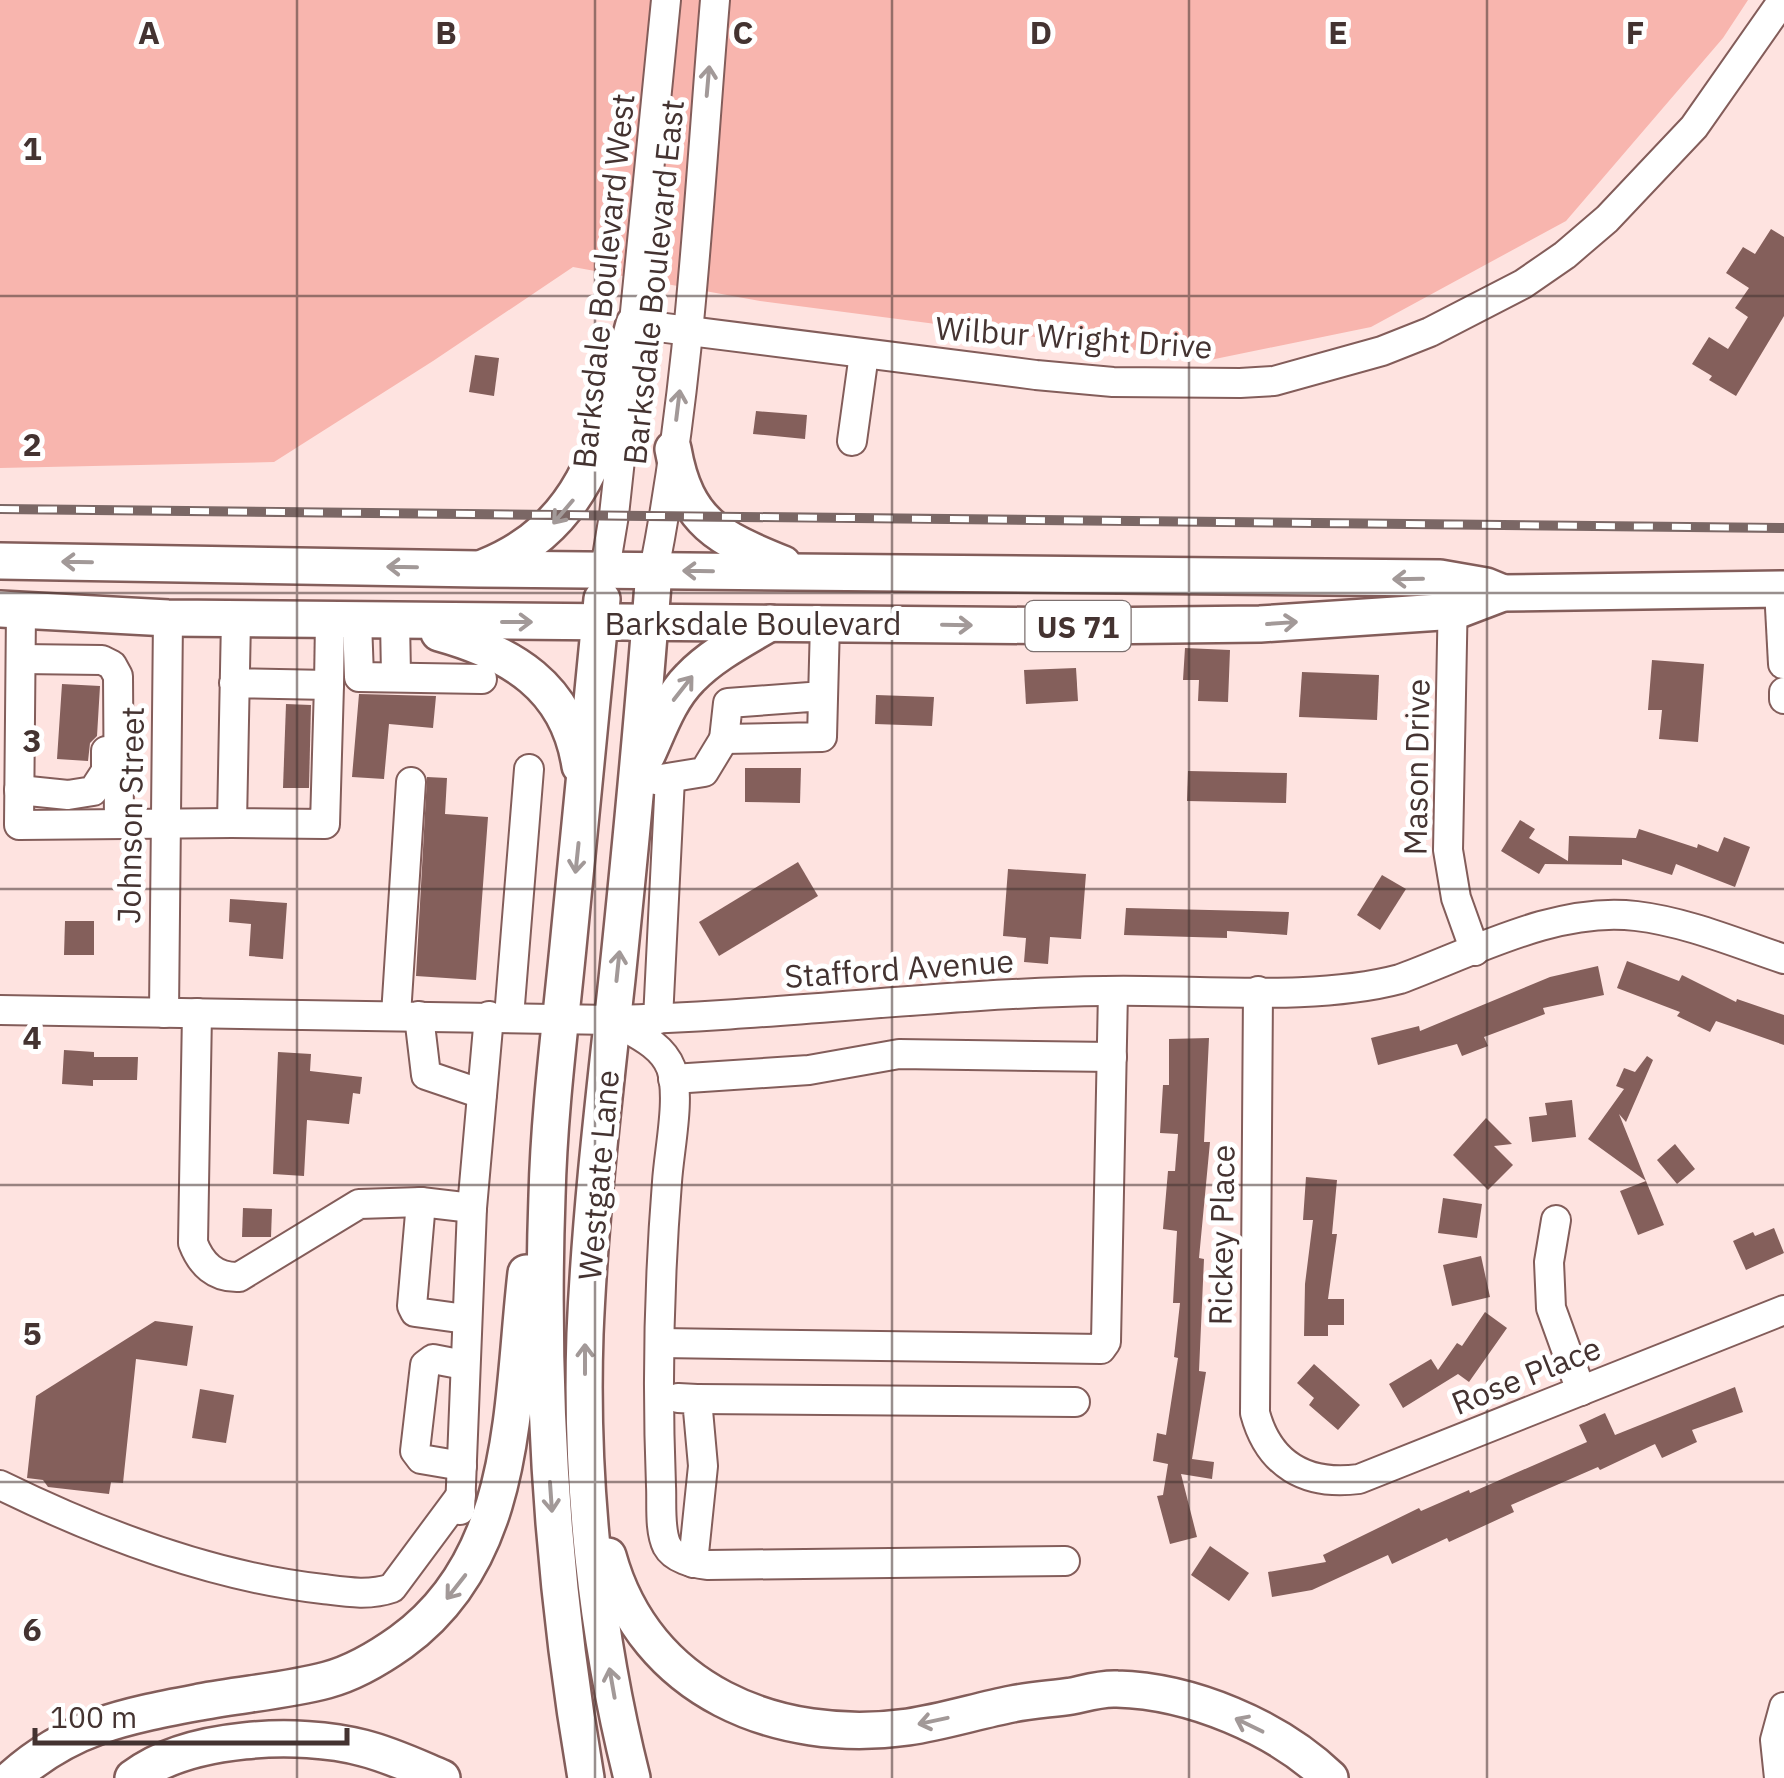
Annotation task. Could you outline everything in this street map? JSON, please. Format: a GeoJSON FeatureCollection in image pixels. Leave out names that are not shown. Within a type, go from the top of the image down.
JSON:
{"type":"FeatureCollection","features":[{"type":"Feature","properties":{"kind":"main road"},"geometry":{"type":"LineString","coordinates":[[479,569],[538,538],[579,492],[598,451],[634,324]]}},
{"type":"Feature","properties":{"kind":"main road"},"geometry":{"type":"LineString","coordinates":[[673,449],[682,486],[718,534],[748,552],[802,572]]}},
{"type":"Feature","properties":{"kind":"main road","name":"Barksdale Boulevard"},"geometry":{"type":"LineString","coordinates":[[0,561],[1088,575],[1453,595],[1782,589]]}},
{"type":"Feature","properties":{"kind":"main road"},"geometry":{"type":"LineString","coordinates":[[168,618],[170,564]]}},
{"type":"Feature","properties":{"kind":"main road","name":"Westgate Lane"},"geometry":{"type":"LineString","coordinates":[[586,1778],[558,1576],[549,1463],[545,1305],[548,1155],[605,569]]}},
{"type":"Feature","properties":{"kind":"main road","name":"Westgate Lane"},"geometry":{"type":"LineString","coordinates":[[632,1778],[603,1628],[588,1489],[585,1336],[592,1210],[612,1020],[648,778],[654,570]]}},
{"type":"Feature","properties":{"kind":"main road"},"geometry":{"type":"LineString","coordinates":[[1088,575],[1088,626]]}},
{"type":"Feature","properties":{"kind":"main road","name":"Barksdale Boulevard"},"geometry":{"type":"LineString","coordinates":[[11,610],[344,621],[1088,626],[1260,624],[1453,595]]}},
{"type":"Feature","properties":{"kind":"main road"},"geometry":{"type":"LineString","coordinates":[[395,621],[479,644],[528,673],[556,705],[571,732],[584,790]]}},
{"type":"Feature","properties":{"kind":"main road"},"geometry":{"type":"LineString","coordinates":[[648,778],[671,704],[689,678],[733,644],[770,623]]}},
{"type":"Feature","properties":{"kind":"main road"},"geometry":{"type":"LineString","coordinates":[[12,1778],[71,1737],[114,1718],[329,1680],[384,1654],[424,1626],[437,1611],[462,1581],[482,1546],[498,1499],[508,1442],[530,1237],[548,1155]]}},
{"type":"Feature","properties":{"kind":"main road"},"geometry":{"type":"LineString","coordinates":[[588,1489],[616,1588],[639,1628],[674,1668],[715,1696],[760,1715],[804,1728],[907,1727],[1016,1703],[1115,1688],[1199,1703],[1278,1739],[1330,1778]]}},
{"type":"Feature","properties":{"kind":"main road"},"geometry":{"type":"LineString","coordinates":[[133,1778],[181,1755],[267,1739],[314,1740],[361,1748],[442,1778]]}},
{"type":"Feature","properties":{"kind":"street","name":"Barksdale Boulevard West"},"geometry":{"type":"LineString","coordinates":[[605,569],[614,515],[666,0]]}},
{"type":"Feature","properties":{"kind":"street","name":"Barksdale Boulevard East"},"geometry":{"type":"LineString","coordinates":[[654,570],[665,514],[687,332],[715,0]]}},
{"type":"Feature","properties":{"kind":"street","name":"Wilbur Wright Drive"},"geometry":{"type":"LineString","coordinates":[[634,324],[1114,382],[1274,381],[1414,338],[1523,284],[1566,255],[1608,220],[1694,127],[1783,0]]}},
{"type":"Feature","properties":{"kind":"street"},"geometry":{"type":"LineString","coordinates":[[852,441],[864,354]]}},
{"type":"Feature","properties":{"kind":"street"},"geometry":{"type":"LineString","coordinates":[[1782,589],[1783,656]]}},
{"type":"Feature","properties":{"kind":"street","name":"Mason Drive"},"geometry":{"type":"LineString","coordinates":[[1453,595],[1448,850],[1456,898],[1475,951]]}},
{"type":"Feature","properties":{"kind":"street"},"geometry":{"type":"LineString","coordinates":[[11,610],[21,659],[19,825],[325,824],[329,684],[344,621]]}},
{"type":"Feature","properties":{"kind":"street","name":"Johnson Street"},"geometry":{"type":"LineString","coordinates":[[164,1012],[168,618]]}},
{"type":"Feature","properties":{"kind":"street"},"geometry":{"type":"LineString","coordinates":[[232,822],[236,619]]}},
{"type":"Feature","properties":{"kind":"street"},"geometry":{"type":"LineString","coordinates":[[344,621],[359,677],[482,679]]}},
{"type":"Feature","properties":{"kind":"street"},"geometry":{"type":"LineString","coordinates":[[395,621],[396,675]]}},
{"type":"Feature","properties":{"kind":"street"},"geometry":{"type":"LineString","coordinates":[[724,739],[822,737],[825,624]]}},
{"type":"Feature","properties":{"kind":"street"},"geometry":{"type":"LineString","coordinates":[[21,659],[102,660],[112,665],[118,676],[119,824]]}},
{"type":"Feature","properties":{"kind":"street"},"geometry":{"type":"LineString","coordinates":[[20,790],[83,794],[101,783],[106,771],[107,702],[118,676]]}},
{"type":"Feature","properties":{"kind":"street"},"geometry":{"type":"LineString","coordinates":[[234,683],[329,684]]}},
{"type":"Feature","properties":{"kind":"street"},"geometry":{"type":"LineString","coordinates":[[658,1018],[648,778],[704,772],[724,739],[728,703],[824,696]]}},
{"type":"Feature","properties":{"kind":"street"},"geometry":{"type":"LineString","coordinates":[[0,1485],[68,1515],[238,1576],[358,1593],[392,1588],[460,1506],[466,1320],[482,1094],[499,1017],[529,770]]}},
{"type":"Feature","properties":{"kind":"street"},"geometry":{"type":"LineString","coordinates":[[411,782],[408,1015],[426,1075],[482,1094]]}},
{"type":"Feature","properties":{"kind":"street","name":"Stafford Avenue"},"geometry":{"type":"LineString","coordinates":[[0,1010],[612,1020],[712,1017],[979,996],[1330,990],[1378,985],[1555,922],[1633,915],[1662,920],[1784,959]]}},
{"type":"Feature","properties":{"kind":"street"},"geometry":{"type":"LineString","coordinates":[[660,1342],[1101,1349],[1106,1342],[1113,991]]}},
{"type":"Feature","properties":{"kind":"street","name":"Rickey Place"},"geometry":{"type":"LineString","coordinates":[[1258,991],[1254,1413],[1268,1445],[1291,1467]]}},
{"type":"Feature","properties":{"kind":"street"},"geometry":{"type":"LineString","coordinates":[[196,1013],[194,1242],[202,1262],[210,1269],[240,1277],[359,1204],[421,1202],[472,1208]]}},
{"type":"Feature","properties":{"kind":"street"},"geometry":{"type":"LineString","coordinates":[[612,1020],[652,1043],[667,1060],[673,1078],[658,1397],[665,1542],[674,1554],[693,1563],[1065,1560]]}},
{"type":"Feature","properties":{"kind":"street"},"geometry":{"type":"LineString","coordinates":[[673,1078],[798,1071],[899,1054],[1112,1057]]}},
{"type":"Feature","properties":{"kind":"street"},"geometry":{"type":"LineString","coordinates":[[421,1202],[412,1310],[466,1320]]}},
{"type":"Feature","properties":{"kind":"street"},"geometry":{"type":"LineString","coordinates":[[1556,1220],[1549,1262],[1552,1308],[1581,1391]]}},
{"type":"Feature","properties":{"kind":"street","name":"Rose Place"},"geometry":{"type":"LineString","coordinates":[[1291,1467],[1326,1482],[1358,1479],[1784,1310]]}},
{"type":"Feature","properties":{"kind":"street"},"geometry":{"type":"LineString","coordinates":[[462,1466],[420,1459],[415,1451],[425,1365],[433,1359],[464,1365]]}},
{"type":"Feature","properties":{"kind":"street"},"geometry":{"type":"LineString","coordinates":[[658,1397],[1075,1402]]}},
{"type":"Feature","properties":{"kind":"street"},"geometry":{"type":"LineString","coordinates":[[693,1563],[702,1466],[697,1399]]}},
{"type":"Feature","properties":{"kind":"street"},"geometry":{"type":"LineString","coordinates":[[1779,1778],[1775,1740],[1784,1707]]}},
{"type":"Feature","properties":{"kind":"shaded area"},"geometry":{"type":"Polygon","coordinates":[[[0,0],[1748,0],[1723,38],[1566,221],[1371,327],[1210,360],[760,301],[573,267],[274,462],[0,468],[0,0]]]}},
{"type":"Feature","properties":{"kind":"building"},"geometry":{"type":"Polygon","coordinates":[[[1771,229],[1784,237],[1784,316],[1736,396],[1692,364],[1709,337],[1728,349],[1748,317],[1735,308],[1749,288],[1726,273],[1743,247],[1755,254],[1771,229]]]}},
{"type":"Feature","properties":{"kind":"building"},"geometry":{"type":"Polygon","coordinates":[[[475,355],[499,358],[494,396],[469,392],[475,355]]]}},
{"type":"Feature","properties":{"kind":"building"},"geometry":{"type":"Polygon","coordinates":[[[756,411],[807,415],[805,439],[753,434],[756,411]]]}},
{"type":"Feature","properties":{"kind":"building"},"geometry":{"type":"Polygon","coordinates":[[[1185,648],[1230,650],[1228,702],[1198,701],[1199,680],[1183,680],[1185,648]]]}},
{"type":"Feature","properties":{"kind":"building"},"geometry":{"type":"Polygon","coordinates":[[[1652,660],[1704,664],[1698,742],[1659,739],[1662,710],[1648,710],[1652,660]]]}},
{"type":"Feature","properties":{"kind":"building"},"geometry":{"type":"Polygon","coordinates":[[[1076,668],[1078,701],[1026,704],[1024,670],[1076,668]]]}},
{"type":"Feature","properties":{"kind":"building"},"geometry":{"type":"Polygon","coordinates":[[[1302,672],[1379,675],[1377,720],[1299,717],[1302,672]]]}},
{"type":"Feature","properties":{"kind":"building"},"geometry":{"type":"Polygon","coordinates":[[[62,684],[100,686],[97,736],[90,743],[88,761],[57,759],[62,684]]]}},
{"type":"Feature","properties":{"kind":"building"},"geometry":{"type":"Polygon","coordinates":[[[359,694],[436,696],[433,728],[389,724],[384,779],[352,777],[359,694]]]}},
{"type":"Feature","properties":{"kind":"building"},"geometry":{"type":"Polygon","coordinates":[[[876,695],[934,697],[932,726],[875,724],[876,695]]]}},
{"type":"Feature","properties":{"kind":"building"},"geometry":{"type":"Polygon","coordinates":[[[286,704],[311,705],[309,788],[283,788],[286,704]]]}},
{"type":"Feature","properties":{"kind":"building"},"geometry":{"type":"Polygon","coordinates":[[[745,768],[801,768],[800,803],[745,802],[745,768]]]}},
{"type":"Feature","properties":{"kind":"building"},"geometry":{"type":"Polygon","coordinates":[[[1188,771],[1287,773],[1286,803],[1187,801],[1188,771]]]}},
{"type":"Feature","properties":{"kind":"building"},"geometry":{"type":"Polygon","coordinates":[[[427,777],[447,778],[445,814],[488,817],[476,980],[416,976],[427,777]]]}},
{"type":"Feature","properties":{"kind":"building"},"geometry":{"type":"Polygon","coordinates":[[[1520,820],[1535,829],[1529,838],[1568,861],[1569,836],[1636,838],[1639,829],[1718,852],[1724,837],[1750,847],[1735,887],[1676,864],[1672,875],[1622,859],[1622,865],[1545,864],[1539,874],[1501,851],[1520,820]]]}},
{"type":"Feature","properties":{"kind":"building"},"geometry":{"type":"Polygon","coordinates":[[[798,862],[818,896],[719,956],[699,922],[798,862]]]}},
{"type":"Feature","properties":{"kind":"building"},"geometry":{"type":"Polygon","coordinates":[[[1008,869],[1086,874],[1081,939],[1050,937],[1048,964],[1024,962],[1026,938],[1003,936],[1008,869]]]}},
{"type":"Feature","properties":{"kind":"building"},"geometry":{"type":"Polygon","coordinates":[[[1382,875],[1406,889],[1380,930],[1357,915],[1382,875]]]}},
{"type":"Feature","properties":{"kind":"building"},"geometry":{"type":"Polygon","coordinates":[[[230,899],[287,903],[283,959],[249,956],[251,924],[229,922],[230,899]]]}},
{"type":"Feature","properties":{"kind":"building"},"geometry":{"type":"Polygon","coordinates":[[[1126,908],[1289,912],[1287,935],[1227,931],[1227,938],[1124,935],[1126,908]]]}},
{"type":"Feature","properties":{"kind":"building"},"geometry":{"type":"Polygon","coordinates":[[[65,921],[94,921],[94,955],[64,955],[65,921]]]}},
{"type":"Feature","properties":{"kind":"building"},"geometry":{"type":"Polygon","coordinates":[[[1627,961],[1679,981],[1682,975],[1736,1002],[1737,999],[1784,1015],[1784,1045],[1716,1021],[1710,1032],[1677,1016],[1680,1012],[1617,988],[1627,961]]]}},
{"type":"Feature","properties":{"kind":"building"},"geometry":{"type":"Polygon","coordinates":[[[1598,966],[1604,995],[1543,1008],[1545,1014],[1484,1037],[1488,1046],[1462,1056],[1457,1044],[1378,1065],[1371,1038],[1419,1026],[1420,1031],[1550,977],[1598,966]]]}},
{"type":"Feature","properties":{"kind":"building"},"geometry":{"type":"Polygon","coordinates":[[[1209,1038],[1204,1142],[1210,1142],[1199,1258],[1204,1259],[1199,1371],[1206,1372],[1192,1459],[1214,1462],[1212,1479],[1181,1474],[1197,1537],[1170,1544],[1157,1496],[1163,1495],[1168,1464],[1153,1461],[1157,1433],[1166,1435],[1178,1358],[1174,1357],[1180,1303],[1173,1303],[1177,1231],[1163,1229],[1168,1171],[1175,1171],[1178,1134],[1160,1133],[1163,1085],[1169,1085],[1169,1039],[1209,1038]]]}},
{"type":"Feature","properties":{"kind":"building"},"geometry":{"type":"Polygon","coordinates":[[[64,1050],[94,1052],[94,1057],[138,1057],[137,1080],[93,1080],[93,1086],[62,1084],[64,1050]]]}},
{"type":"Feature","properties":{"kind":"building"},"geometry":{"type":"Polygon","coordinates":[[[278,1052],[311,1054],[310,1071],[362,1077],[360,1094],[353,1093],[349,1124],[307,1120],[304,1176],[273,1174],[278,1052]]]}},
{"type":"Feature","properties":{"kind":"building"},"geometry":{"type":"Polygon","coordinates":[[[1647,1056],[1653,1060],[1626,1122],[1619,1114],[1646,1181],[1588,1139],[1624,1089],[1616,1086],[1624,1068],[1635,1072],[1647,1056]]]}},
{"type":"Feature","properties":{"kind":"building"},"geometry":{"type":"Polygon","coordinates":[[[1572,1100],[1576,1137],[1532,1142],[1529,1117],[1547,1115],[1545,1103],[1572,1100]]]}},
{"type":"Feature","properties":{"kind":"building"},"geometry":{"type":"Polygon","coordinates":[[[1486,1118],[1512,1144],[1494,1146],[1513,1165],[1488,1190],[1453,1155],[1486,1118]]]}},
{"type":"Feature","properties":{"kind":"building"},"geometry":{"type":"Polygon","coordinates":[[[1675,1144],[1695,1169],[1677,1184],[1657,1160],[1675,1144]]]}},
{"type":"Feature","properties":{"kind":"building"},"geometry":{"type":"Polygon","coordinates":[[[1306,1177],[1337,1180],[1332,1234],[1337,1234],[1328,1299],[1344,1299],[1344,1325],[1328,1325],[1328,1336],[1304,1336],[1305,1284],[1313,1220],[1303,1220],[1306,1177]]]}},
{"type":"Feature","properties":{"kind":"building"},"geometry":{"type":"Polygon","coordinates":[[[1646,1181],[1664,1225],[1638,1235],[1620,1191],[1646,1181]]]}},
{"type":"Feature","properties":{"kind":"building"},"geometry":{"type":"Polygon","coordinates":[[[1443,1198],[1482,1204],[1477,1238],[1438,1233],[1443,1198]]]}},
{"type":"Feature","properties":{"kind":"building"},"geometry":{"type":"Polygon","coordinates":[[[243,1208],[272,1209],[271,1237],[242,1237],[243,1208]]]}},
{"type":"Feature","properties":{"kind":"building"},"geometry":{"type":"Polygon","coordinates":[[[1774,1228],[1784,1253],[1746,1270],[1733,1241],[1774,1228]]]}},
{"type":"Feature","properties":{"kind":"building"},"geometry":{"type":"Polygon","coordinates":[[[1481,1256],[1490,1297],[1452,1306],[1443,1265],[1481,1256]]]}},
{"type":"Feature","properties":{"kind":"building"},"geometry":{"type":"Polygon","coordinates":[[[1485,1312],[1507,1328],[1469,1382],[1458,1374],[1403,1408],[1389,1384],[1431,1359],[1438,1370],[1457,1343],[1462,1346],[1485,1312]]]}},
{"type":"Feature","properties":{"kind":"building"},"geometry":{"type":"Polygon","coordinates":[[[155,1321],[193,1326],[187,1366],[136,1359],[123,1483],[111,1482],[109,1494],[48,1487],[43,1480],[27,1478],[36,1396],[155,1321]]]}},
{"type":"Feature","properties":{"kind":"building"},"geometry":{"type":"Polygon","coordinates":[[[1314,1364],[1360,1405],[1338,1430],[1309,1405],[1314,1398],[1297,1383],[1314,1364]]]}},
{"type":"Feature","properties":{"kind":"building"},"geometry":{"type":"Polygon","coordinates":[[[1735,1387],[1743,1412],[1692,1430],[1697,1442],[1662,1458],[1655,1444],[1511,1505],[1514,1512],[1449,1542],[1447,1538],[1392,1564],[1388,1555],[1312,1590],[1272,1597],[1268,1572],[1326,1562],[1323,1555],[1419,1508],[1421,1511],[1469,1490],[1470,1493],[1587,1442],[1579,1425],[1605,1413],[1615,1435],[1735,1387]]]}},
{"type":"Feature","properties":{"kind":"building"},"geometry":{"type":"Polygon","coordinates":[[[200,1389],[234,1395],[226,1443],[192,1438],[200,1389]]]}},
{"type":"Feature","properties":{"kind":"building"},"geometry":{"type":"Polygon","coordinates":[[[1210,1546],[1249,1573],[1229,1601],[1191,1575],[1210,1546]]]}},
{"type":"Feature","properties":{"kind":"railway"},"geometry":{"type":"LineString","coordinates":[[0,509],[1784,528]]}}]}
